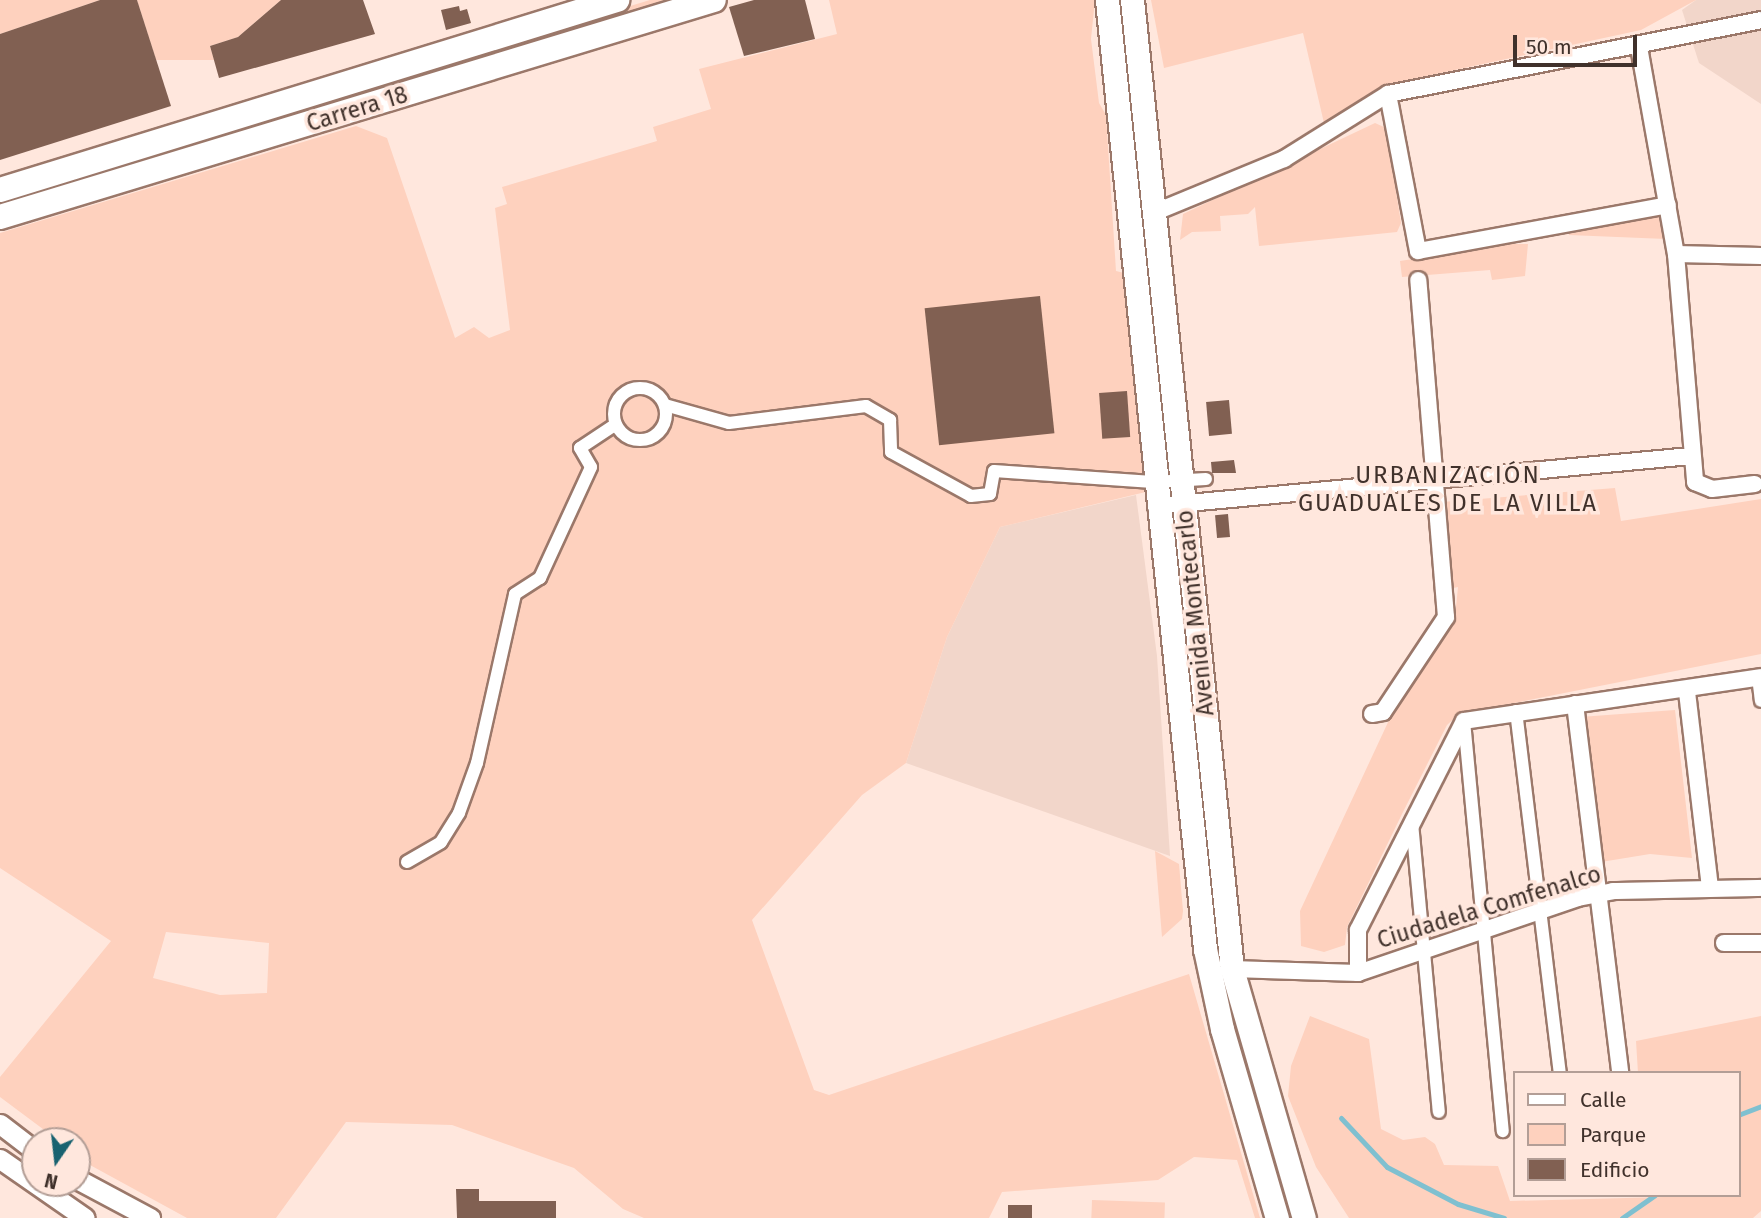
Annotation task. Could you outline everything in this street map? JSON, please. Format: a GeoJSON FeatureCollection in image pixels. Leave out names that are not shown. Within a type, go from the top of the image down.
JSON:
{"type":"FeatureCollection","features":[{"type":"Feature","properties":{"kind":"main road","name":"Carrera 18"},"geometry":{"type":"LineString","coordinates":[[0,190],[617,0]]}},
{"type":"Feature","properties":{"kind":"main road","name":"Carrera 18"},"geometry":{"type":"LineString","coordinates":[[0,217],[714,0]]}},
{"type":"Feature","properties":{"kind":"main road","name":"Avenida Montecarlo"},"geometry":{"type":"LineString","coordinates":[[1107,0],[1153,482],[1205,949],[1222,1030],[1277,1218]]}},
{"type":"Feature","properties":{"kind":"main road","name":"Avenida Montecarlo"},"geometry":{"type":"LineString","coordinates":[[1132,0],[1232,969],[1304,1218]]}},
{"type":"Feature","properties":{"kind":"street"},"geometry":{"type":"LineString","coordinates":[[1153,213],[1284,159],[1388,94],[1639,47],[1761,20]]}},
{"type":"Feature","properties":{"kind":"street"},"geometry":{"type":"LineString","coordinates":[[1639,47],[1676,254],[1691,456],[1699,487],[1755,484]]}},
{"type":"Feature","properties":{"kind":"street"},"geometry":{"type":"LineString","coordinates":[[1388,94],[1418,251],[1668,205]]}},
{"type":"Feature","properties":{"kind":"street"},"geometry":{"type":"LineString","coordinates":[[1676,254],[1761,257]]}},
{"type":"Feature","properties":{"kind":"street"},"geometry":{"type":"LineString","coordinates":[[1373,714],[1382,712],[1446,617],[1418,280]]}},
{"type":"Feature","properties":{"kind":"street"},"geometry":{"type":"LineString","coordinates":[[617,424],[618,401],[631,390],[654,392],[665,405],[729,423],[866,406],[890,420],[891,452],[971,496],[990,494],[994,471],[1153,482],[1183,491],[1436,479],[1691,456]]}},
{"type":"Feature","properties":{"kind":"street"},"geometry":{"type":"LineString","coordinates":[[617,424],[634,439],[653,437],[666,420],[665,405]]}},
{"type":"Feature","properties":{"kind":"street"},"geometry":{"type":"LineString","coordinates":[[407,862],[441,842],[459,813],[477,763],[515,594],[540,578],[592,467],[580,448],[617,424]]}},
{"type":"Feature","properties":{"kind":"street"},"geometry":{"type":"LineString","coordinates":[[1156,506],[1206,479]]}},
{"type":"Feature","properties":{"kind":"street"},"geometry":{"type":"LineString","coordinates":[[1464,721],[1516,711],[1687,692],[1760,677],[1761,701]]}},
{"type":"Feature","properties":{"kind":"street"},"geometry":{"type":"LineString","coordinates":[[1687,692],[1710,888]]}},
{"type":"Feature","properties":{"kind":"street"},"geometry":{"type":"LineString","coordinates":[[1575,704],[1596,894],[1620,1071]]}},
{"type":"Feature","properties":{"kind":"street"},"geometry":{"type":"LineString","coordinates":[[1516,711],[1538,911],[1560,1071]]}},
{"type":"Feature","properties":{"kind":"street"},"geometry":{"type":"LineString","coordinates":[[1358,972],[1358,930],[1412,818],[1464,721]]}},
{"type":"Feature","properties":{"kind":"street"},"geometry":{"type":"LineString","coordinates":[[1464,721],[1503,1131]]}},
{"type":"Feature","properties":{"kind":"street"},"geometry":{"type":"LineString","coordinates":[[1412,818],[1427,949],[1439,1112]]}},
{"type":"Feature","properties":{"kind":"street","name":"Ciudadela Comfenalco"},"geometry":{"type":"LineString","coordinates":[[1232,969],[1358,972],[1596,894],[1761,888]]}},
{"type":"Feature","properties":{"kind":"street"},"geometry":{"type":"LineString","coordinates":[[1724,943],[1761,943]]}},
{"type":"Feature","properties":{"kind":"street"},"geometry":{"type":"LineString","coordinates":[[0,1124],[21,1140]]}},
{"type":"Feature","properties":{"kind":"street"},"geometry":{"type":"LineString","coordinates":[[0,1159],[85,1218]]}},
{"type":"Feature","properties":{"kind":"street"},"geometry":{"type":"LineString","coordinates":[[91,1186],[150,1218]]}},
{"type":"Feature","properties":{"kind":"shaded area"},"geometry":{"type":"Polygon","coordinates":[[[1696,0],[1761,0],[1761,104],[1699,63],[1682,10],[1696,0]]]}},
{"type":"Feature","properties":{"kind":"shaded area"},"geometry":{"type":"Polygon","coordinates":[[[1136,495],[1157,656],[1170,856],[906,763],[947,637],[1000,527],[1136,495]]]}},
{"type":"Feature","properties":{"kind":"green space"},"geometry":{"type":"Polygon","coordinates":[[[0,0],[100,0],[0,34],[0,0]]]}},
{"type":"Feature","properties":{"kind":"green space"},"geometry":{"type":"Polygon","coordinates":[[[137,0],[281,0],[238,37],[210,46],[214,60],[156,60],[137,0]]]}},
{"type":"Feature","properties":{"kind":"green space"},"geometry":{"type":"Polygon","coordinates":[[[650,0],[675,0],[0,210],[0,198],[650,0]]]}},
{"type":"Feature","properties":{"kind":"green space"},"geometry":{"type":"Polygon","coordinates":[[[829,0],[1095,0],[1091,39],[1099,103],[1106,115],[1116,271],[1132,275],[1154,490],[1000,527],[947,637],[906,763],[862,795],[752,920],[814,1090],[829,1095],[1189,974],[1260,1218],[1255,1218],[1237,1160],[1194,1157],[1158,1180],[1002,1192],[989,1218],[644,1218],[623,1209],[574,1168],[452,1125],[346,1122],[276,1218],[187,1218],[91,1166],[91,1127],[40,1127],[0,1097],[0,1077],[111,941],[0,868],[0,233],[356,126],[387,138],[455,338],[474,327],[489,338],[510,330],[495,208],[507,204],[502,187],[657,141],[653,127],[711,109],[699,69],[837,34],[829,0]],[[166,932],[153,978],[220,995],[267,993],[269,943],[166,932]]]}},
{"type":"Feature","properties":{"kind":"green space"},"geometry":{"type":"Polygon","coordinates":[[[1151,0],[1696,0],[1641,30],[1385,85],[1324,123],[1303,33],[1164,68],[1151,0]]]}},
{"type":"Feature","properties":{"kind":"green space"},"geometry":{"type":"Polygon","coordinates":[[[1375,123],[1386,128],[1401,223],[1397,232],[1259,246],[1255,207],[1248,214],[1220,216],[1221,231],[1192,232],[1180,240],[1183,214],[1375,123]]]}},
{"type":"Feature","properties":{"kind":"green space"},"geometry":{"type":"Polygon","coordinates":[[[1662,215],[1666,239],[1569,235],[1569,232],[1662,215]]]}},
{"type":"Feature","properties":{"kind":"green space"},"geometry":{"type":"Polygon","coordinates":[[[1509,244],[1528,244],[1525,276],[1492,280],[1490,270],[1402,277],[1400,261],[1509,244]]]}},
{"type":"Feature","properties":{"kind":"green space"},"geometry":{"type":"Polygon","coordinates":[[[1615,488],[1621,521],[1761,499],[1761,654],[1459,714],[1447,725],[1402,814],[1347,927],[1345,945],[1324,952],[1301,946],[1300,911],[1390,718],[1455,617],[1458,587],[1449,589],[1442,502],[1615,488]]]}},
{"type":"Feature","properties":{"kind":"green space"},"geometry":{"type":"Polygon","coordinates":[[[1675,710],[1692,858],[1650,854],[1601,862],[1580,717],[1675,710]]]}},
{"type":"Feature","properties":{"kind":"green space"},"geometry":{"type":"Polygon","coordinates":[[[1155,851],[1179,864],[1183,911],[1182,919],[1162,937],[1155,851]]]}},
{"type":"Feature","properties":{"kind":"green space"},"geometry":{"type":"Polygon","coordinates":[[[1310,1016],[1369,1039],[1381,1129],[1403,1140],[1425,1137],[1435,1144],[1444,1165],[1498,1166],[1510,1201],[1740,1197],[1740,1071],[1638,1071],[1636,1041],[1761,1016],[1761,1211],[1753,1218],[1349,1218],[1316,1167],[1288,1096],[1291,1066],[1310,1016]]]}},
{"type":"Feature","properties":{"kind":"green space"},"geometry":{"type":"Polygon","coordinates":[[[1092,1200],[1165,1203],[1164,1218],[1091,1218],[1092,1200]]]}},
{"type":"Feature","properties":{"kind":"building"},"geometry":{"type":"Polygon","coordinates":[[[100,0],[137,0],[171,106],[0,160],[0,34],[100,0]]]}},
{"type":"Feature","properties":{"kind":"building"},"geometry":{"type":"Polygon","coordinates":[[[281,0],[363,0],[375,34],[219,78],[210,46],[238,37],[281,0]]]}},
{"type":"Feature","properties":{"kind":"building"},"geometry":{"type":"Polygon","coordinates":[[[754,0],[805,0],[815,39],[744,56],[729,7],[754,0]]]}},
{"type":"Feature","properties":{"kind":"building"},"geometry":{"type":"Polygon","coordinates":[[[459,6],[460,11],[467,9],[471,23],[446,30],[441,10],[459,6]]]}},
{"type":"Feature","properties":{"kind":"building"},"geometry":{"type":"Polygon","coordinates":[[[1040,296],[1054,433],[939,445],[925,308],[1040,296]]]}},
{"type":"Feature","properties":{"kind":"building"},"geometry":{"type":"Polygon","coordinates":[[[1127,391],[1130,437],[1102,439],[1099,393],[1127,391]]]}},
{"type":"Feature","properties":{"kind":"building"},"geometry":{"type":"Polygon","coordinates":[[[1229,400],[1232,434],[1209,436],[1206,402],[1229,400]]]}},
{"type":"Feature","properties":{"kind":"building"},"geometry":{"type":"Polygon","coordinates":[[[1234,460],[1236,473],[1212,473],[1211,462],[1234,460]]]}},
{"type":"Feature","properties":{"kind":"building"},"geometry":{"type":"Polygon","coordinates":[[[1228,514],[1230,537],[1217,538],[1215,515],[1228,514]]]}},
{"type":"Feature","properties":{"kind":"building"},"geometry":{"type":"Polygon","coordinates":[[[456,1189],[479,1189],[479,1201],[556,1201],[556,1218],[457,1218],[456,1189]]]}},
{"type":"Feature","properties":{"kind":"building"},"geometry":{"type":"Polygon","coordinates":[[[1008,1205],[1032,1205],[1032,1218],[1008,1218],[1008,1205]]]}},
{"type":"Feature","properties":{"kind":"waterway"},"geometry":{"type":"LineString","coordinates":[[1740,1114],[1761,1106]]}},
{"type":"Feature","properties":{"kind":"waterway"},"geometry":{"type":"LineString","coordinates":[[1341,1118],[1387,1167],[1458,1204],[1504,1218]]}},
{"type":"Feature","properties":{"kind":"waterway"},"geometry":{"type":"LineString","coordinates":[[1622,1218],[1652,1197]]}},
{"type":"Feature","properties":{"kind":"district","name":"URBANIZACIÓN GUADUALES DE LA VILLA"},"geometry":{"type":"Point","coordinates":[1448,490]}}]}
